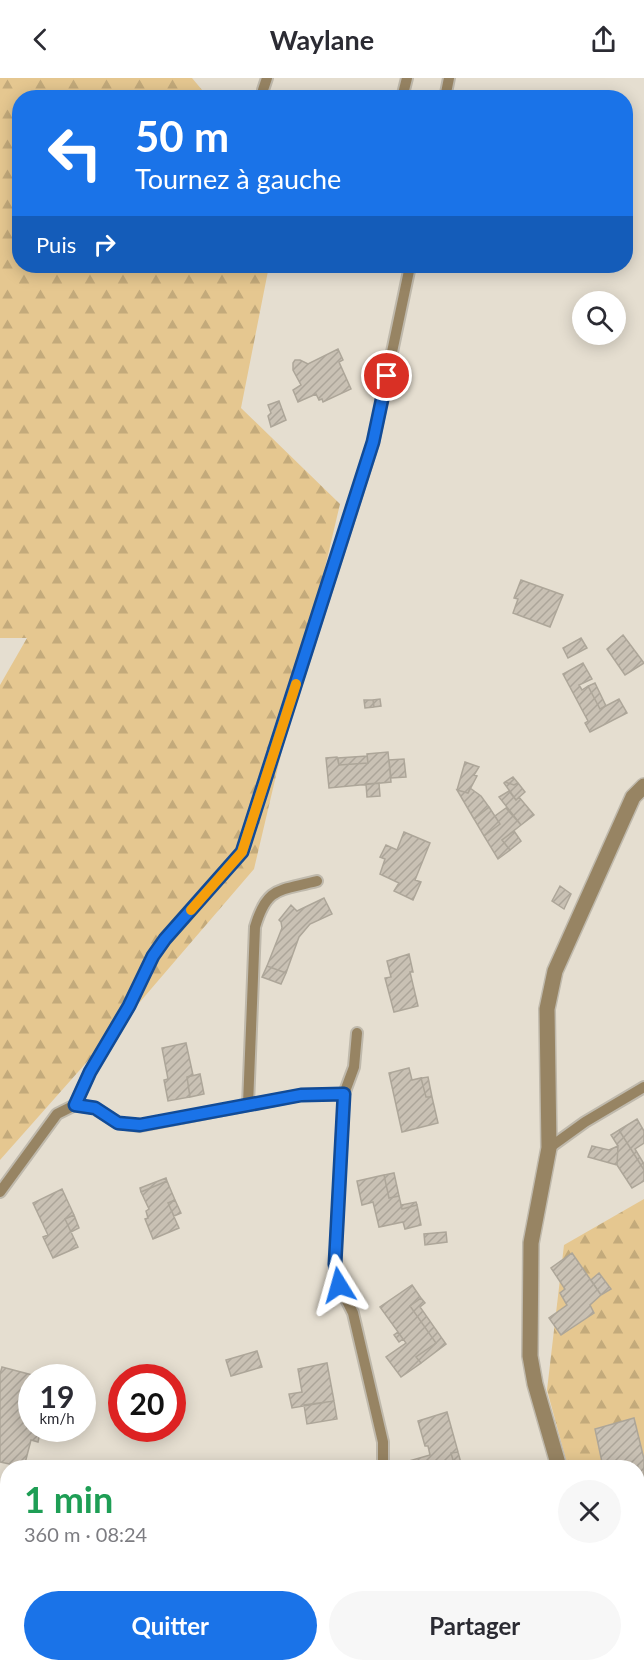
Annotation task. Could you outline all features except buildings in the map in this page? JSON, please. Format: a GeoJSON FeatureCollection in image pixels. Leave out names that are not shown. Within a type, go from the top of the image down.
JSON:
{"type":"FeatureCollection","features":[{"type":"Feature","properties":{"kind":"street"},"geometry":{"type":"LineString","coordinates":[[557,1460],[535,1384],[530,1356],[531,1243],[549,1148],[547,1009],[555,971],[633,797],[644,786]]}},
{"type":"Feature","properties":{"kind":"lane"},"geometry":{"type":"LineString","coordinates":[[75,1105],[90,1072],[129,1006],[153,956],[165,939],[242,852],[373,442],[409,273]]}},
{"type":"Feature","properties":{"kind":"lane"},"geometry":{"type":"LineString","coordinates":[[248,1105],[255,927],[261,906],[274,892],[316,880]]}},
{"type":"Feature","properties":{"kind":"lane"},"geometry":{"type":"LineString","coordinates":[[357,1033],[354,1067],[344,1094],[335,1264],[339,1285],[353,1313],[383,1442],[382,1460]]}},
{"type":"Feature","properties":{"kind":"lane"},"geometry":{"type":"LineString","coordinates":[[549,1148],[585,1122],[644,1087]]}},
{"type":"Feature","properties":{"kind":"lane"},"geometry":{"type":"LineString","coordinates":[[0,1192],[57,1114],[75,1105],[95,1108],[118,1123],[140,1125],[301,1095],[344,1094]]}},
{"type":"Feature","properties":{"kind":"green space"},"geometry":{"type":"Polygon","coordinates":[[[0,78],[192,78],[202,90],[12,90],[12,273],[268,273],[241,408],[340,504],[254,869],[0,1160],[0,685],[27,638],[0,638],[0,78]]]}},
{"type":"Feature","properties":{"kind":"green space"},"geometry":{"type":"Polygon","coordinates":[[[644,1199],[644,1460],[566,1460],[547,1390],[564,1245],[644,1199]]]}},
{"type":"Feature","properties":{"kind":"slow traffic"},"geometry":{"type":"LineString","coordinates":[[191,910],[242,852],[296,684]]}},
{"type":"Feature","properties":{"kind":"route"},"geometry":{"type":"LineString","coordinates":[[339,1285],[335,1264],[344,1094],[301,1095],[140,1125],[118,1123],[95,1108],[75,1105],[90,1072],[129,1006],[153,956],[165,939],[242,852],[373,442],[387,376]]}}]}
